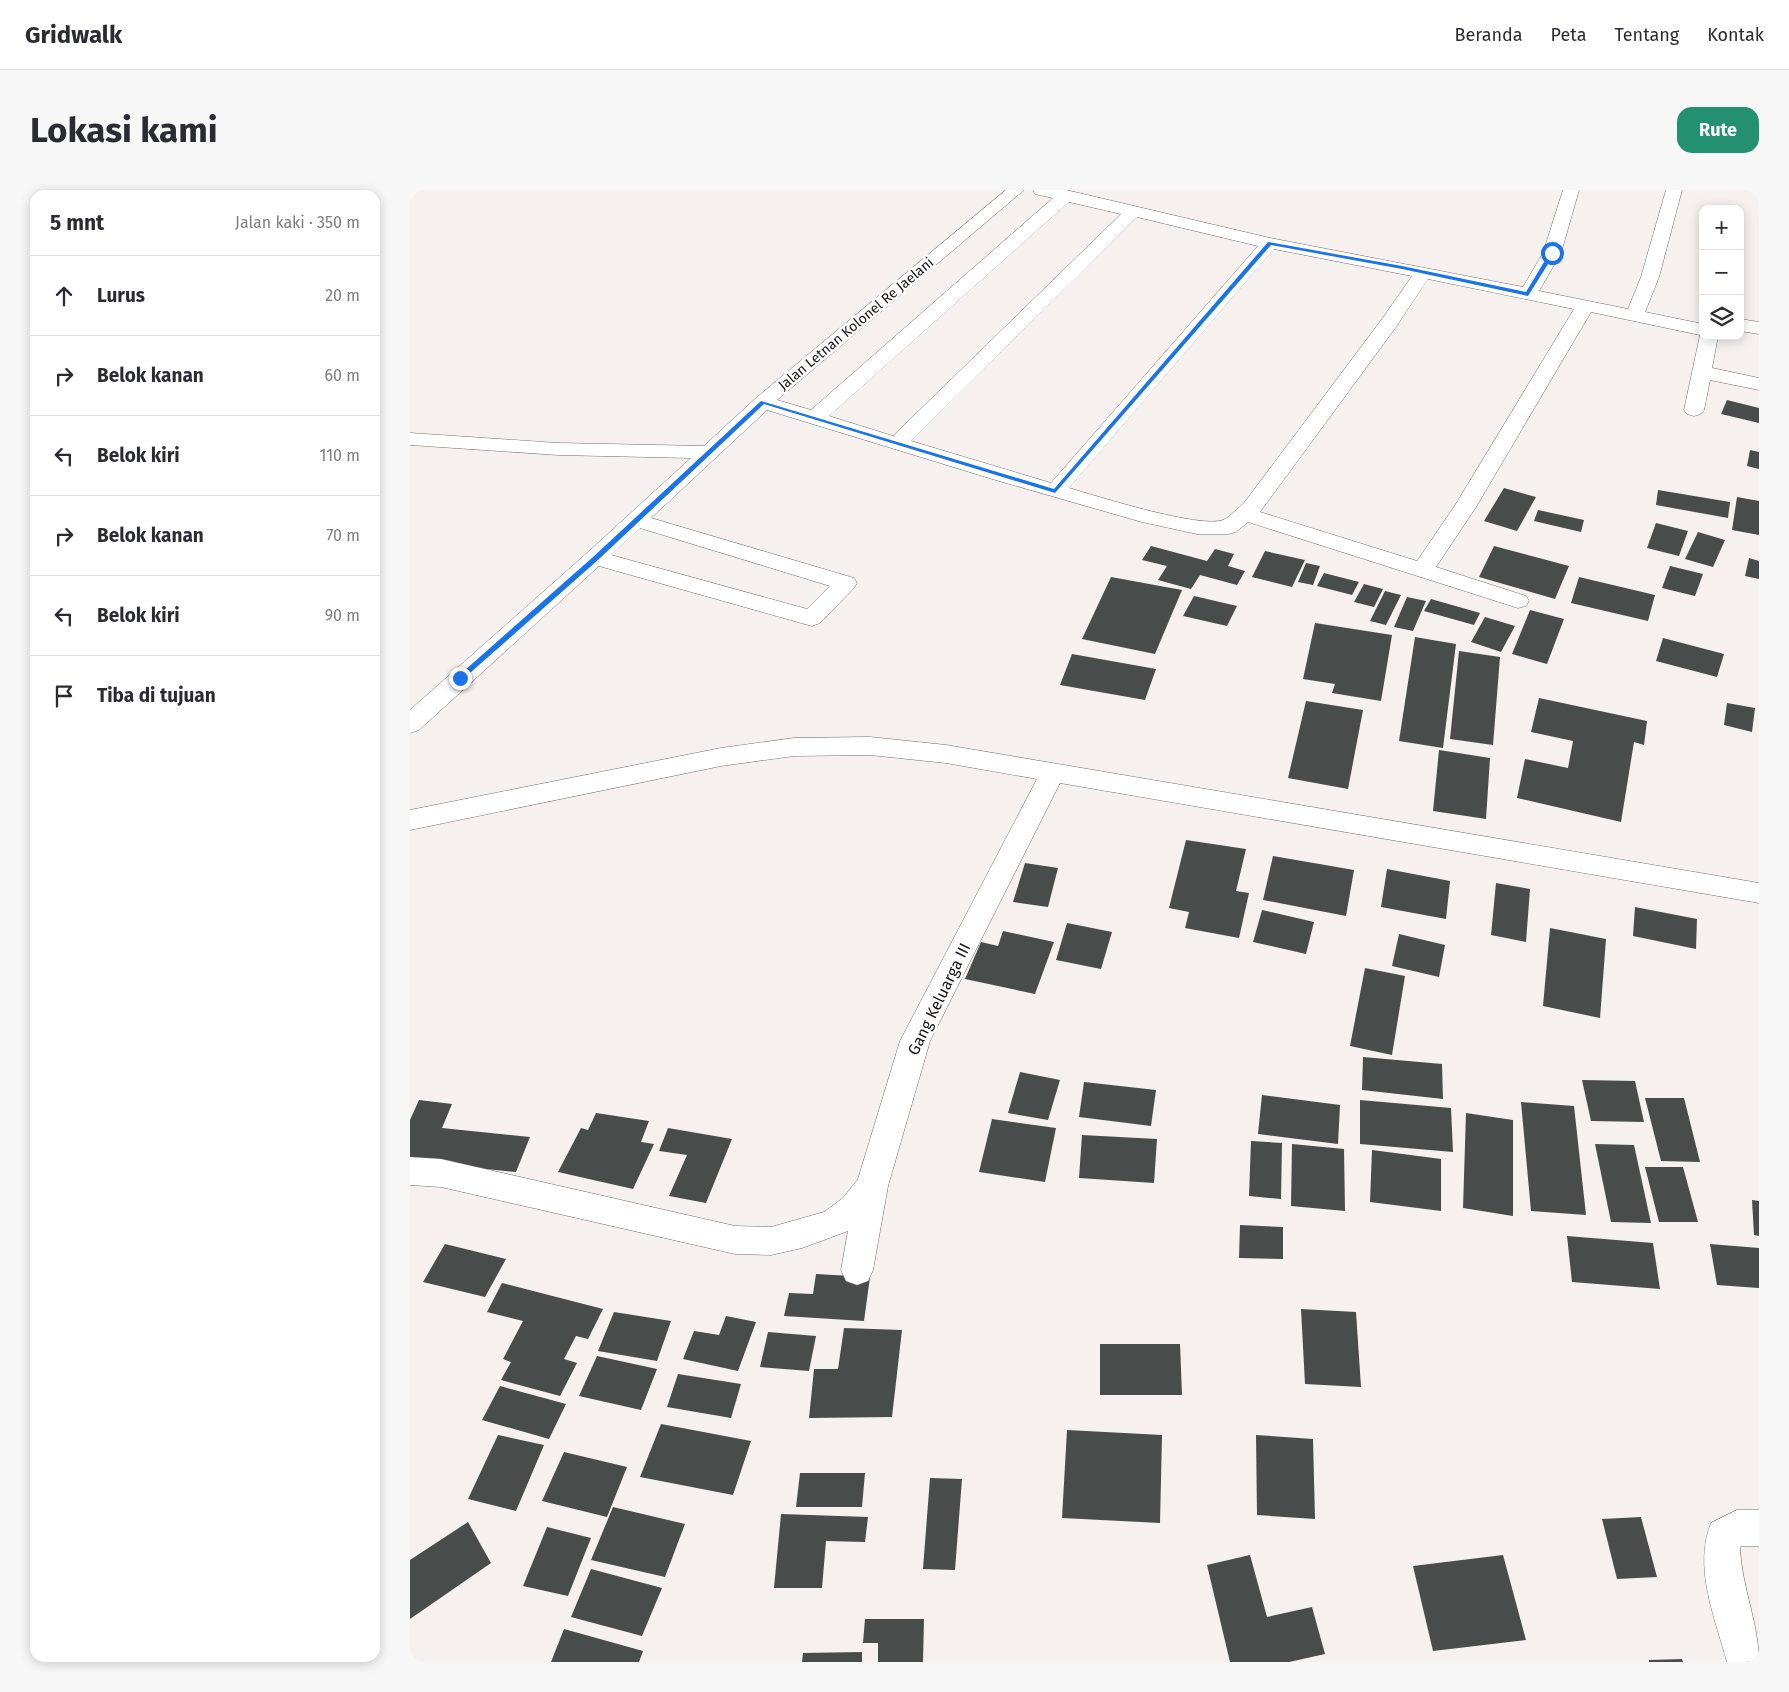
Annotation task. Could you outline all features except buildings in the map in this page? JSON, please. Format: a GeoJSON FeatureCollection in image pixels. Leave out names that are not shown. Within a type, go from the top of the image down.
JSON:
{"type":"FeatureCollection","features":[{"type":"Feature","properties":{"kind":"street","name":"Jalan Letnan Kolonel Re Jaelani"},"geometry":{"type":"LineString","coordinates":[[410,724],[595,558],[763,402],[1016,190]]}},
{"type":"Feature","properties":{"kind":"street"},"geometry":{"type":"LineString","coordinates":[[1041,190],[1132,213],[1270,244],[1424,272],[1699,329]]}},
{"type":"Feature","properties":{"kind":"street"},"geometry":{"type":"LineString","coordinates":[[1528,294],[1552,253],[1571,190]]}},
{"type":"Feature","properties":{"kind":"street"},"geometry":{"type":"LineString","coordinates":[[1634,316],[1650,277],[1674,190]]}},
{"type":"Feature","properties":{"kind":"street"},"geometry":{"type":"LineString","coordinates":[[816,417],[1066,195]]}},
{"type":"Feature","properties":{"kind":"street"},"geometry":{"type":"LineString","coordinates":[[897,443],[1132,213]]}},
{"type":"Feature","properties":{"kind":"street"},"geometry":{"type":"LineString","coordinates":[[1055,491],[1270,244]]}},
{"type":"Feature","properties":{"kind":"street"},"geometry":{"type":"LineString","coordinates":[[763,402],[1055,491],[1142,515],[1197,527],[1228,527],[1252,508],[1264,493],[1389,323],[1424,272]]}},
{"type":"Feature","properties":{"kind":"street"},"geometry":{"type":"LineString","coordinates":[[1422,571],[1465,507],[1585,306]]}},
{"type":"Feature","properties":{"kind":"street"},"geometry":{"type":"LineString","coordinates":[[1744,326],[1759,328]]}},
{"type":"Feature","properties":{"kind":"street"},"geometry":{"type":"LineString","coordinates":[[1694,410],[1708,340]]}},
{"type":"Feature","properties":{"kind":"street"},"geometry":{"type":"LineString","coordinates":[[1702,372],[1759,384]]}},
{"type":"Feature","properties":{"kind":"street"},"geometry":{"type":"LineString","coordinates":[[410,439],[558,449],[711,452]]}},
{"type":"Feature","properties":{"kind":"street"},"geometry":{"type":"LineString","coordinates":[[1245,514],[1518,601]]}},
{"type":"Feature","properties":{"kind":"street"},"geometry":{"type":"LineString","coordinates":[[595,558],[812,618],[846,583],[636,520]]}},
{"type":"Feature","properties":{"kind":"street"},"geometry":{"type":"LineString","coordinates":[[410,820],[721,757],[794,747],[870,746],[946,754],[1759,893]]}},
{"type":"Feature","properties":{"kind":"street","name":"Gang Keluarga III"},"geometry":{"type":"LineString","coordinates":[[857,1270],[872,1186],[915,1041],[1053,772]]}},
{"type":"Feature","properties":{"kind":"street"},"geometry":{"type":"LineString","coordinates":[[410,1171],[441,1173],[735,1240],[771,1241],[802,1234],[834,1222],[854,1208],[872,1186]]}},
{"type":"Feature","properties":{"kind":"street"},"geometry":{"type":"LineString","coordinates":[[1746,1662],[1722,1568],[1722,1543],[1724,1536],[1737,1528],[1759,1528]]}},
{"type":"Feature","properties":{"kind":"route"},"geometry":{"type":"LineString","coordinates":[[460,678],[595,558],[763,402],[1006,478],[1055,491],[1270,244],[1402,268],[1528,294],[1552,253]]}}]}
